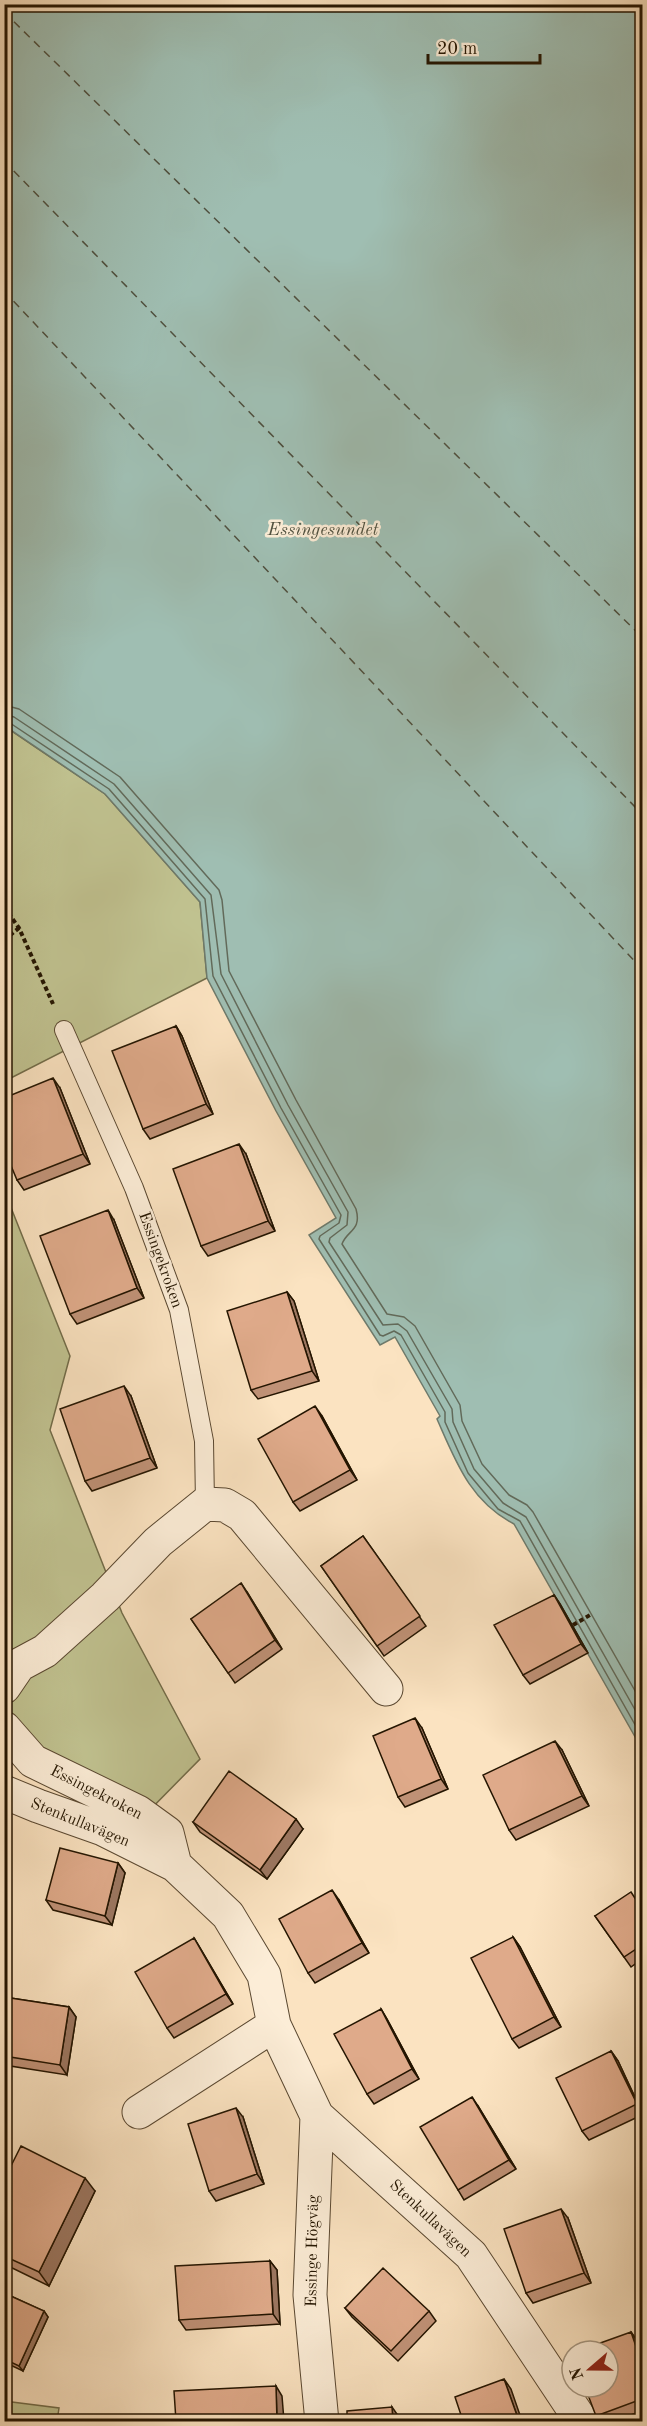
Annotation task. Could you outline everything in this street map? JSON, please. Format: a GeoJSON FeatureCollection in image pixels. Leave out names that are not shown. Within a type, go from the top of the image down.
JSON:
{"type":"FeatureCollection","features":[{"type":"Feature","properties":{"kind":"street"},"geometry":{"type":"LineString","coordinates":[[4,1687],[19,1665],[45,1651],[105,1597],[158,1542],[205,1504],[225,1505],[242,1515],[386,1689]]}},
{"type":"Feature","properties":{"kind":"street","name":"Essingekroken"},"geometry":{"type":"LineString","coordinates":[[4,1728],[33,1761],[138,1812],[167,1833],[175,1865]]}},
{"type":"Feature","properties":{"kind":"street","name":"Stenkullavägen"},"geometry":{"type":"LineString","coordinates":[[4,1792],[103,1828],[175,1865],[228,1915],[264,1975],[274,2025],[317,2116],[471,2255],[582,2421]]}},
{"type":"Feature","properties":{"kind":"street"},"geometry":{"type":"LineString","coordinates":[[139,2112],[274,2025]]}},
{"type":"Feature","properties":{"kind":"street","name":"Essinge Högväg"},"geometry":{"type":"LineString","coordinates":[[317,2116],[310,2295],[322,2421]]}},
{"type":"Feature","properties":{"kind":"lane","name":"Essingekroken"},"geometry":{"type":"LineString","coordinates":[[64,1029],[134,1188],[179,1310],[204,1441],[205,1504]]}},
{"type":"Feature","properties":{"kind":"path"},"geometry":{"type":"LineString","coordinates":[[4,907],[19,928],[64,1029]]}},
{"type":"Feature","properties":{"kind":"path"},"geometry":{"type":"LineString","coordinates":[[4,940],[19,928]]}},
{"type":"Feature","properties":{"kind":"path"},"geometry":{"type":"LineString","coordinates":[[573,1625],[590,1615]]}},
{"type":"Feature","properties":{"kind":"green space"},"geometry":{"type":"Polygon","coordinates":[[[4,726],[105,794],[200,902],[207,978],[5,1081],[4,726]]]}},
{"type":"Feature","properties":{"kind":"green space"},"geometry":{"type":"Polygon","coordinates":[[[4,1190],[70,1356],[50,1430],[122,1613],[200,1759],[134,1826],[21,1769],[5,1755],[4,1408],[8,1370],[4,1362],[4,1190]]]}},
{"type":"Feature","properties":{"kind":"green space"},"geometry":{"type":"Polygon","coordinates":[[[4,2401],[59,2408],[57,2421],[5,2421],[4,2401]]]}},
{"type":"Feature","properties":{"kind":"water","name":"Essingesundet"},"geometry":{"type":"Polygon","coordinates":[[[4,5],[642,5],[642,1749],[514,1524],[486,1504],[466,1479],[437,1419],[440,1416],[395,1337],[380,1345],[309,1235],[336,1218],[276,1111],[207,978],[200,902],[105,794],[5,726],[4,5]]]}},
{"type":"Feature","properties":{"kind":"building"},"geometry":{"type":"Polygon","coordinates":[[[176,1026],[206,1104],[143,1129],[112,1051],[176,1026]]]}},
{"type":"Feature","properties":{"kind":"building"},"geometry":{"type":"Polygon","coordinates":[[[53,1078],[83,1154],[17,1180],[4,1149],[4,1098],[53,1078]]]}},
{"type":"Feature","properties":{"kind":"building"},"geometry":{"type":"Polygon","coordinates":[[[239,1144],[268,1221],[201,1246],[173,1169],[239,1144]]]}},
{"type":"Feature","properties":{"kind":"building"},"geometry":{"type":"Polygon","coordinates":[[[108,1210],[137,1288],[70,1314],[40,1236],[108,1210]]]}},
{"type":"Feature","properties":{"kind":"building"},"geometry":{"type":"Polygon","coordinates":[[[287,1292],[312,1371],[251,1390],[227,1311],[287,1292]]]}},
{"type":"Feature","properties":{"kind":"building"},"geometry":{"type":"Polygon","coordinates":[[[124,1386],[150,1458],[85,1481],[60,1409],[124,1386]]]}},
{"type":"Feature","properties":{"kind":"building"},"geometry":{"type":"Polygon","coordinates":[[[315,1406],[350,1470],[293,1502],[258,1439],[315,1406]]]}},
{"type":"Feature","properties":{"kind":"building"},"geometry":{"type":"Polygon","coordinates":[[[363,1536],[420,1616],[377,1646],[321,1566],[363,1536]]]}},
{"type":"Feature","properties":{"kind":"building"},"geometry":{"type":"Polygon","coordinates":[[[241,1583],[275,1640],[228,1673],[191,1619],[241,1583]]]}},
{"type":"Feature","properties":{"kind":"building"},"geometry":{"type":"Polygon","coordinates":[[[554,1595],[581,1644],[523,1675],[494,1625],[554,1595]]]}},
{"type":"Feature","properties":{"kind":"building"},"geometry":{"type":"Polygon","coordinates":[[[415,1718],[441,1779],[398,1797],[373,1736],[415,1718]]]}},
{"type":"Feature","properties":{"kind":"building"},"geometry":{"type":"Polygon","coordinates":[[[555,1741],[582,1796],[509,1830],[483,1775],[555,1741]]]}},
{"type":"Feature","properties":{"kind":"building"},"geometry":{"type":"Polygon","coordinates":[[[229,1771],[296,1819],[260,1870],[193,1822],[229,1771]]]}},
{"type":"Feature","properties":{"kind":"building"},"geometry":{"type":"Polygon","coordinates":[[[60,1848],[118,1863],[105,1916],[46,1900],[60,1848]]]}},
{"type":"Feature","properties":{"kind":"building"},"geometry":{"type":"Polygon","coordinates":[[[332,1890],[362,1943],[308,1973],[279,1919],[332,1890]]]}},
{"type":"Feature","properties":{"kind":"building"},"geometry":{"type":"Polygon","coordinates":[[[631,1892],[642,1909],[642,1945],[624,1957],[595,1916],[631,1892]]]}},
{"type":"Feature","properties":{"kind":"building"},"geometry":{"type":"Polygon","coordinates":[[[513,1937],[554,2017],[512,2039],[471,1958],[513,1937]]]}},
{"type":"Feature","properties":{"kind":"building"},"geometry":{"type":"Polygon","coordinates":[[[194,1938],[226,1994],[167,2028],[135,1972],[194,1938]]]}},
{"type":"Feature","properties":{"kind":"building"},"geometry":{"type":"Polygon","coordinates":[[[4,1997],[69,2007],[60,2065],[4,2056],[4,1997]]]}},
{"type":"Feature","properties":{"kind":"building"},"geometry":{"type":"Polygon","coordinates":[[[381,2009],[412,2069],[367,2094],[334,2034],[381,2009]]]}},
{"type":"Feature","properties":{"kind":"building"},"geometry":{"type":"Polygon","coordinates":[[[611,2051],[637,2104],[582,2131],[556,2078],[611,2051]]]}},
{"type":"Feature","properties":{"kind":"building"},"geometry":{"type":"Polygon","coordinates":[[[472,2097],[509,2160],[458,2190],[420,2127],[472,2097]]]}},
{"type":"Feature","properties":{"kind":"building"},"geometry":{"type":"Polygon","coordinates":[[[236,2108],[257,2174],[209,2191],[188,2124],[236,2108]]]}},
{"type":"Feature","properties":{"kind":"building"},"geometry":{"type":"Polygon","coordinates":[[[21,2146],[85,2178],[39,2272],[4,2256],[4,2180],[21,2146]]]}},
{"type":"Feature","properties":{"kind":"building"},"geometry":{"type":"Polygon","coordinates":[[[561,2209],[584,2273],[526,2293],[504,2229],[561,2209]]]}},
{"type":"Feature","properties":{"kind":"building"},"geometry":{"type":"Polygon","coordinates":[[[270,2261],[273,2314],[179,2320],[175,2266],[270,2261]]]}},
{"type":"Feature","properties":{"kind":"building"},"geometry":{"type":"Polygon","coordinates":[[[383,2268],[429,2311],[391,2351],[345,2308],[383,2268]]]}},
{"type":"Feature","properties":{"kind":"building"},"geometry":{"type":"Polygon","coordinates":[[[4,2293],[44,2311],[19,2366],[4,2359],[4,2293]]]}},
{"type":"Feature","properties":{"kind":"building"},"geometry":{"type":"Polygon","coordinates":[[[631,2332],[642,2364],[642,2399],[596,2416],[590,2399],[620,2399],[620,2339],[611,2339],[631,2332]]]}},
{"type":"Feature","properties":{"kind":"building"},"geometry":{"type":"Polygon","coordinates":[[[504,2379],[519,2421],[463,2421],[455,2397],[504,2379]]]}},
{"type":"Feature","properties":{"kind":"building"},"geometry":{"type":"Polygon","coordinates":[[[276,2386],[277,2421],[176,2421],[174,2391],[276,2386]]]}},
{"type":"Feature","properties":{"kind":"building"},"geometry":{"type":"Polygon","coordinates":[[[392,2407],[393,2421],[347,2421],[347,2411],[392,2407]]]}},
{"type":"Feature","properties":{"kind":"ferry route"},"geometry":{"type":"LineString","coordinates":[[4,12],[642,637]]}},
{"type":"Feature","properties":{"kind":"ferry route"},"geometry":{"type":"LineString","coordinates":[[4,161],[642,814]]}},
{"type":"Feature","properties":{"kind":"ferry route"},"geometry":{"type":"LineString","coordinates":[[4,291],[642,969]]}}]}
